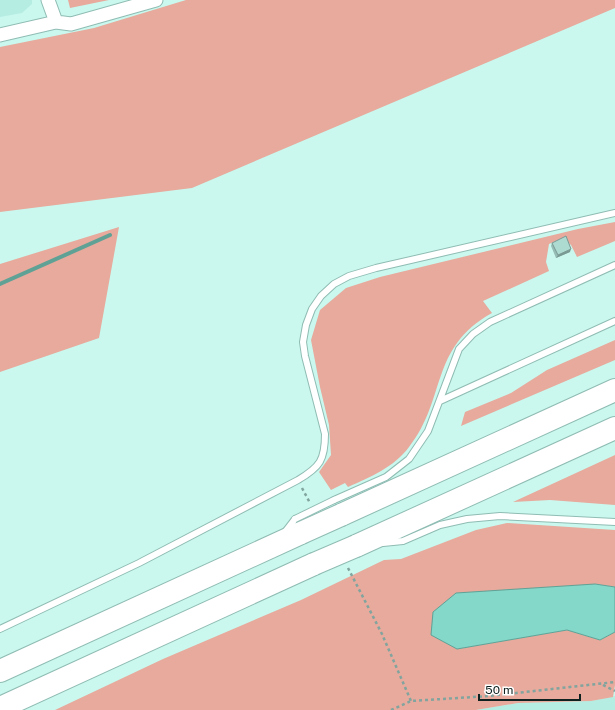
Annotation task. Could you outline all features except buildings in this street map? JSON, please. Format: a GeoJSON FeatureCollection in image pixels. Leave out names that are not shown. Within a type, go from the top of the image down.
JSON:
{"type":"FeatureCollection","features":[{"type":"Feature","properties":{"kind":"highway"},"geometry":{"type":"LineString","coordinates":[[0,671],[272,547],[298,526],[615,390]]}},
{"type":"Feature","properties":{"kind":"highway"},"geometry":{"type":"LineString","coordinates":[[0,708],[615,428]]}},
{"type":"Feature","properties":{"kind":"street"},"geometry":{"type":"LineString","coordinates":[[48,0],[56,22]]}},
{"type":"Feature","properties":{"kind":"street"},"geometry":{"type":"LineString","coordinates":[[0,35],[56,22],[71,24],[156,0]]}},
{"type":"Feature","properties":{"kind":"lane"},"geometry":{"type":"LineString","coordinates":[[0,629],[139,563],[298,480],[309,473],[321,462],[325,449],[325,434],[304,342],[306,325],[312,309],[321,296],[334,284],[349,276],[376,268],[615,213]]}},
{"type":"Feature","properties":{"kind":"lane"},"geometry":{"type":"LineString","coordinates":[[338,508],[386,477],[409,459],[428,431],[440,401],[450,368],[460,349],[473,334],[490,322],[615,265]]}},
{"type":"Feature","properties":{"kind":"lane"},"geometry":{"type":"LineString","coordinates":[[440,401],[615,321]]}},
{"type":"Feature","properties":{"kind":"lane"},"geometry":{"type":"LineString","coordinates":[[356,546],[403,541],[440,526],[467,519],[500,516],[615,522]]}},
{"type":"Feature","properties":{"kind":"path"},"geometry":{"type":"LineString","coordinates":[[298,480],[313,508]]}},
{"type":"Feature","properties":{"kind":"path"},"geometry":{"type":"LineString","coordinates":[[346,565],[382,634],[410,701]]}},
{"type":"Feature","properties":{"kind":"path"},"geometry":{"type":"LineString","coordinates":[[390,710],[410,701],[488,696],[615,682]]}},
{"type":"Feature","properties":{"kind":"path"},"geometry":{"type":"LineString","coordinates":[[602,684],[615,690]]}},
{"type":"Feature","properties":{"kind":"shaded area"},"geometry":{"type":"Polygon","coordinates":[[[0,0],[32,0],[32,4],[22,13],[0,17],[0,0]]]}},
{"type":"Feature","properties":{"kind":"shaded area"},"geometry":{"type":"Polygon","coordinates":[[[68,0],[109,0],[70,8],[68,0]]]}},
{"type":"Feature","properties":{"kind":"shaded area"},"geometry":{"type":"Polygon","coordinates":[[[186,0],[615,0],[615,8],[192,188],[0,212],[0,47],[94,28],[186,0]]]}},
{"type":"Feature","properties":{"kind":"shaded area"},"geometry":{"type":"Polygon","coordinates":[[[615,222],[615,241],[577,257],[571,245],[563,238],[549,244],[546,262],[549,271],[483,301],[492,313],[472,327],[458,342],[448,358],[429,411],[421,429],[409,447],[389,466],[373,475],[348,487],[345,483],[331,490],[319,472],[331,455],[329,425],[311,340],[320,310],[346,288],[380,277],[578,229],[615,222]]]}},
{"type":"Feature","properties":{"kind":"shaded area"},"geometry":{"type":"Polygon","coordinates":[[[119,227],[99,338],[0,372],[0,264],[119,227]]]}},
{"type":"Feature","properties":{"kind":"shaded area"},"geometry":{"type":"Polygon","coordinates":[[[615,340],[615,360],[461,426],[465,412],[511,393],[547,370],[615,340]]]}},
{"type":"Feature","properties":{"kind":"shaded area"},"geometry":{"type":"Polygon","coordinates":[[[615,455],[615,505],[550,500],[513,502],[615,455]]]}},
{"type":"Feature","properties":{"kind":"shaded area"},"geometry":{"type":"Polygon","coordinates":[[[507,523],[615,530],[615,587],[595,584],[457,649],[567,630],[600,640],[615,632],[615,685],[613,697],[591,701],[518,703],[476,710],[55,710],[163,659],[301,600],[384,560],[401,559],[476,530],[507,523]]]}},
{"type":"Feature","properties":{"kind":"shaded area"},"geometry":{"type":"Polygon","coordinates":[[[595,584],[615,587],[615,632],[600,640],[567,630],[457,649],[431,635],[433,612],[456,593],[595,584]]]}},
{"type":"Feature","properties":{"kind":"shaded area"},"geometry":{"type":"Polygon","coordinates":[[[615,696],[615,710],[476,710],[518,703],[591,701],[615,696]]]}},
{"type":"Feature","properties":{"kind":"waterway"},"geometry":{"type":"LineString","coordinates":[[0,284],[110,235]]}}]}
